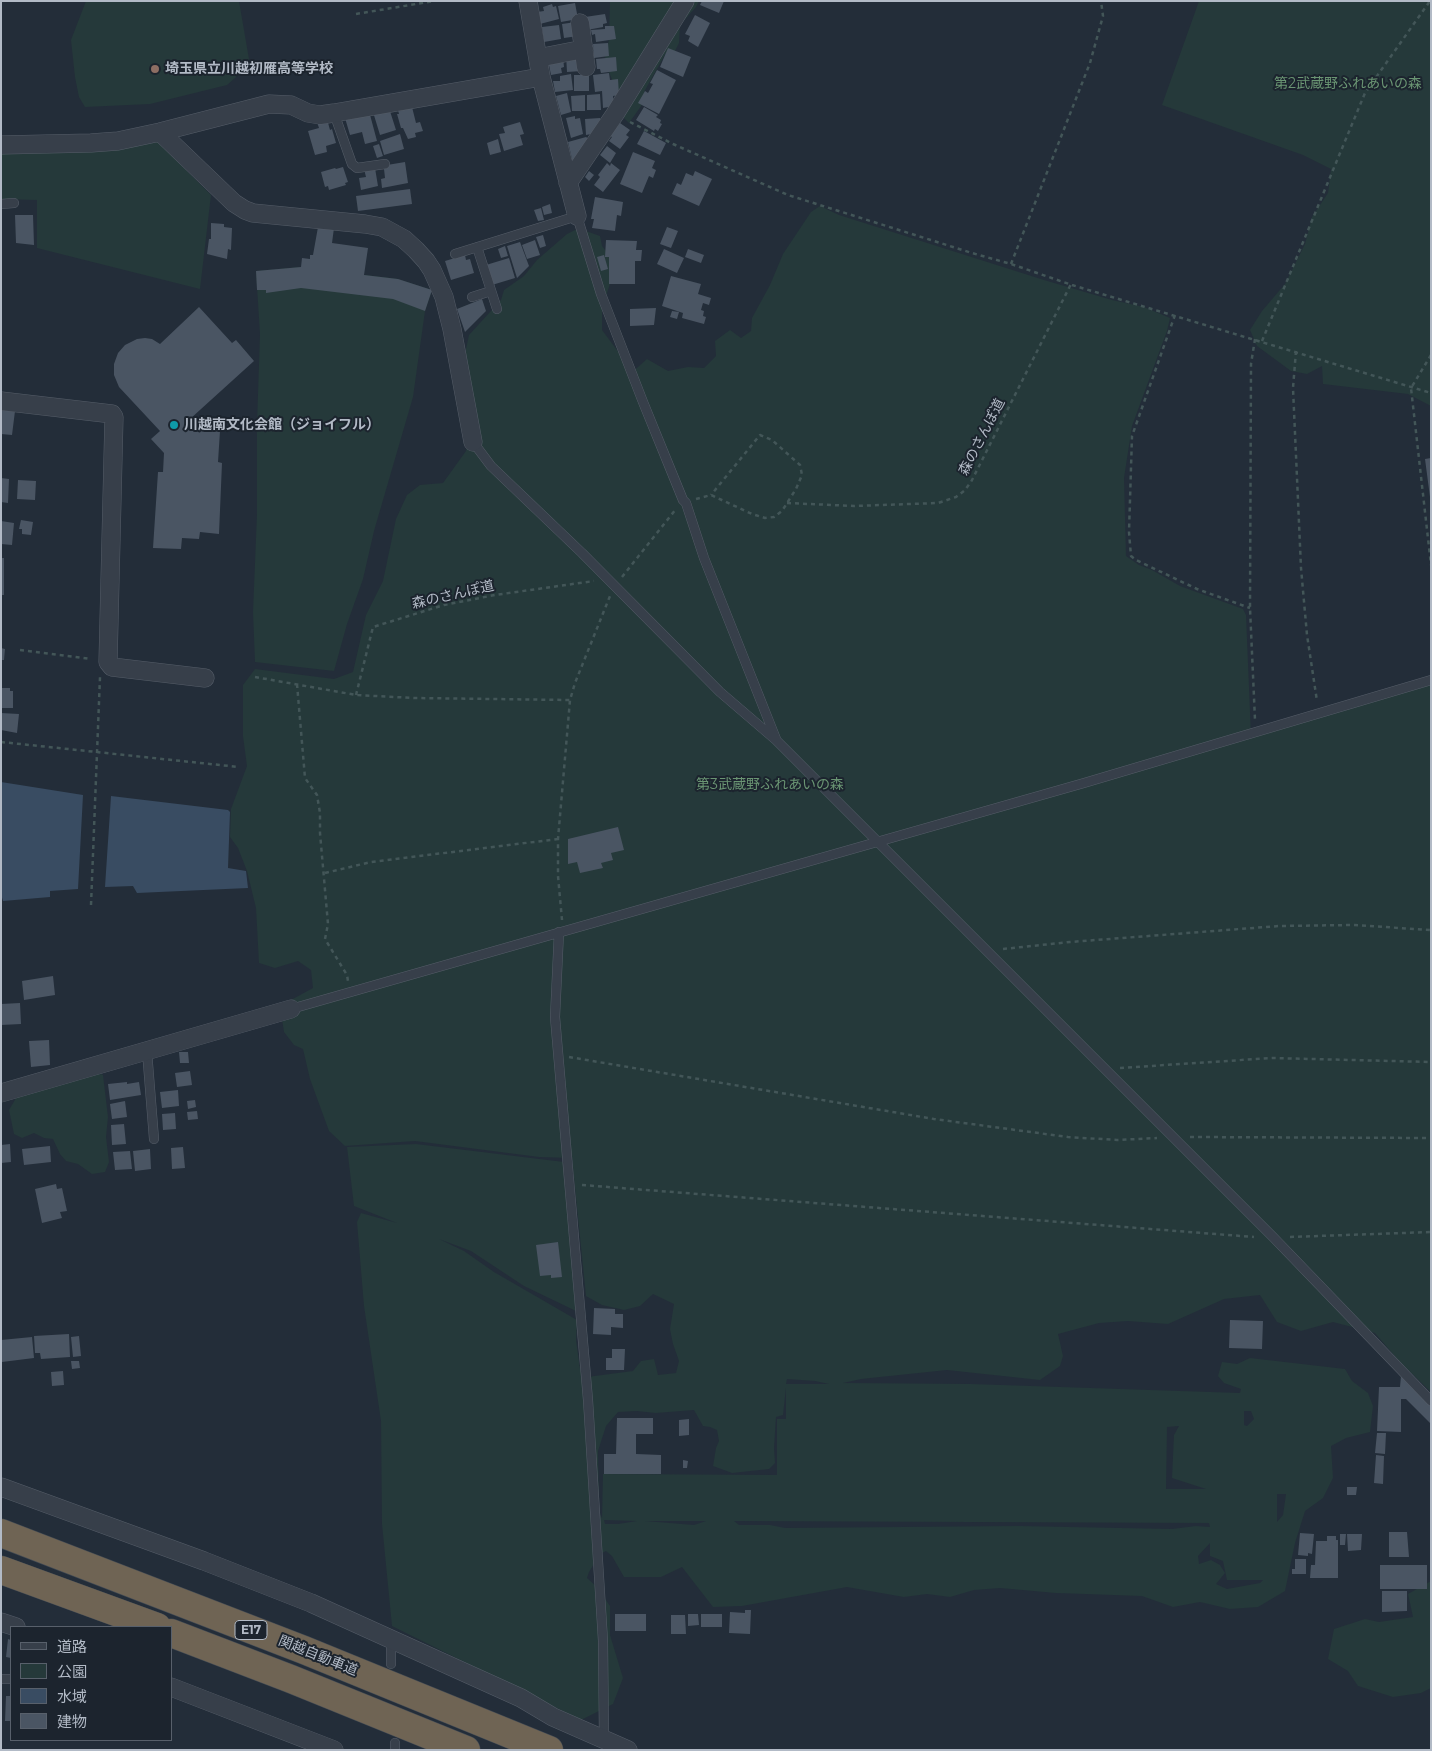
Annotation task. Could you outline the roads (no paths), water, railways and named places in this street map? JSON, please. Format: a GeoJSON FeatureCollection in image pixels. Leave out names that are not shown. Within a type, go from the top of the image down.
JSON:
{"type":"FeatureCollection","features":[{"type":"Feature","properties":{"kind":"highway","name":"関越自動車道"},"geometry":{"type":"LineString","coordinates":[[1,1533],[295,1646],[549,1750]]}},
{"type":"Feature","properties":{"kind":"highway"},"geometry":{"type":"LineString","coordinates":[[1,1570],[154,1626]]}},
{"type":"Feature","properties":{"kind":"highway","name":"E17"},"geometry":{"type":"LineString","coordinates":[[172,1633],[466,1750]]}},
{"type":"Feature","properties":{"kind":"street"},"geometry":{"type":"LineString","coordinates":[[528,1],[541,77],[577,216]]}},
{"type":"Feature","properties":{"kind":"street"},"geometry":{"type":"LineString","coordinates":[[568,183],[615,114],[685,1]]}},
{"type":"Feature","properties":{"kind":"street"},"geometry":{"type":"LineString","coordinates":[[580,23],[586,67]]}},
{"type":"Feature","properties":{"kind":"street"},"geometry":{"type":"LineString","coordinates":[[538,58],[584,49]]}},
{"type":"Feature","properties":{"kind":"street"},"geometry":{"type":"LineString","coordinates":[[1,145],[118,141],[269,104],[291,105],[308,113],[334,113],[541,77]]}},
{"type":"Feature","properties":{"kind":"street"},"geometry":{"type":"LineString","coordinates":[[160,132],[234,203],[245,210],[253,213],[365,224],[382,228],[404,239],[429,266],[444,298],[452,329],[472,442]]}},
{"type":"Feature","properties":{"kind":"street"},"geometry":{"type":"LineString","coordinates":[[1,401],[112,414],[114,417],[104,661],[112,667],[205,678]]}},
{"type":"Feature","properties":{"kind":"street"},"geometry":{"type":"LineString","coordinates":[[1,1093],[291,1009]]}},
{"type":"Feature","properties":{"kind":"street"},"geometry":{"type":"LineString","coordinates":[[1,1487],[312,1602],[521,1698],[553,1717],[628,1750]]}},
{"type":"Feature","properties":{"kind":"street"},"geometry":{"type":"LineString","coordinates":[[1,1622],[13,1626]]}},
{"type":"Feature","properties":{"kind":"street"},"geometry":{"type":"LineString","coordinates":[[172,1687],[334,1750]]}},
{"type":"Feature","properties":{"kind":"lane"},"geometry":{"type":"LineString","coordinates":[[334,113],[352,164],[357,168],[385,164]]}},
{"type":"Feature","properties":{"kind":"lane"},"geometry":{"type":"LineString","coordinates":[[1,204],[14,203]]}},
{"type":"Feature","properties":{"kind":"lane"},"geometry":{"type":"LineString","coordinates":[[455,254],[577,216],[602,294],[776,740]]}},
{"type":"Feature","properties":{"kind":"lane"},"geometry":{"type":"LineString","coordinates":[[477,247],[497,309]]}},
{"type":"Feature","properties":{"kind":"lane"},"geometry":{"type":"LineString","coordinates":[[472,297],[491,291]]}},
{"type":"Feature","properties":{"kind":"lane"},"geometry":{"type":"LineString","coordinates":[[472,442],[491,466],[720,692],[776,740],[1274,1238],[1431,1402]]}},
{"type":"Feature","properties":{"kind":"lane"},"geometry":{"type":"LineString","coordinates":[[291,1009],[878,842],[1431,680]]}},
{"type":"Feature","properties":{"kind":"lane"},"geometry":{"type":"LineString","coordinates":[[561,932],[554,1017],[588,1400],[603,1641],[604,1740]]}},
{"type":"Feature","properties":{"kind":"lane"},"geometry":{"type":"LineString","coordinates":[[147,1051],[154,1139]]}},
{"type":"Feature","properties":{"kind":"lane"},"geometry":{"type":"LineString","coordinates":[[391,1638],[391,1664]]}},
{"type":"Feature","properties":{"kind":"water"},"geometry":{"type":"Polygon","coordinates":[[[1,782],[83,795],[78,889],[50,891],[50,897],[3,901],[1,894],[1,782]]]}},
{"type":"Feature","properties":{"kind":"water"},"geometry":{"type":"Polygon","coordinates":[[[111,796],[228,810],[230,812],[228,868],[246,871],[248,888],[137,893],[133,886],[105,887],[111,796]]]}},
{"type":"Feature","properties":{"kind":"place","name":"埼玉県立川越初雁高等学校"},"geometry":{"type":"Point","coordinates":[155,69]}},
{"type":"Feature","properties":{"kind":"place","name":"川越南文化会館（ジョイフル）"},"geometry":{"type":"Point","coordinates":[174,425]}},
{"type":"Feature","properties":{"kind":"park label","name":"第2武蔵野ふれあいの森"},"geometry":{"type":"Point","coordinates":[1348,84]}},
{"type":"Feature","properties":{"kind":"park label","name":"第3武蔵野ふれあいの森"},"geometry":{"type":"Point","coordinates":[770,785]}}]}
